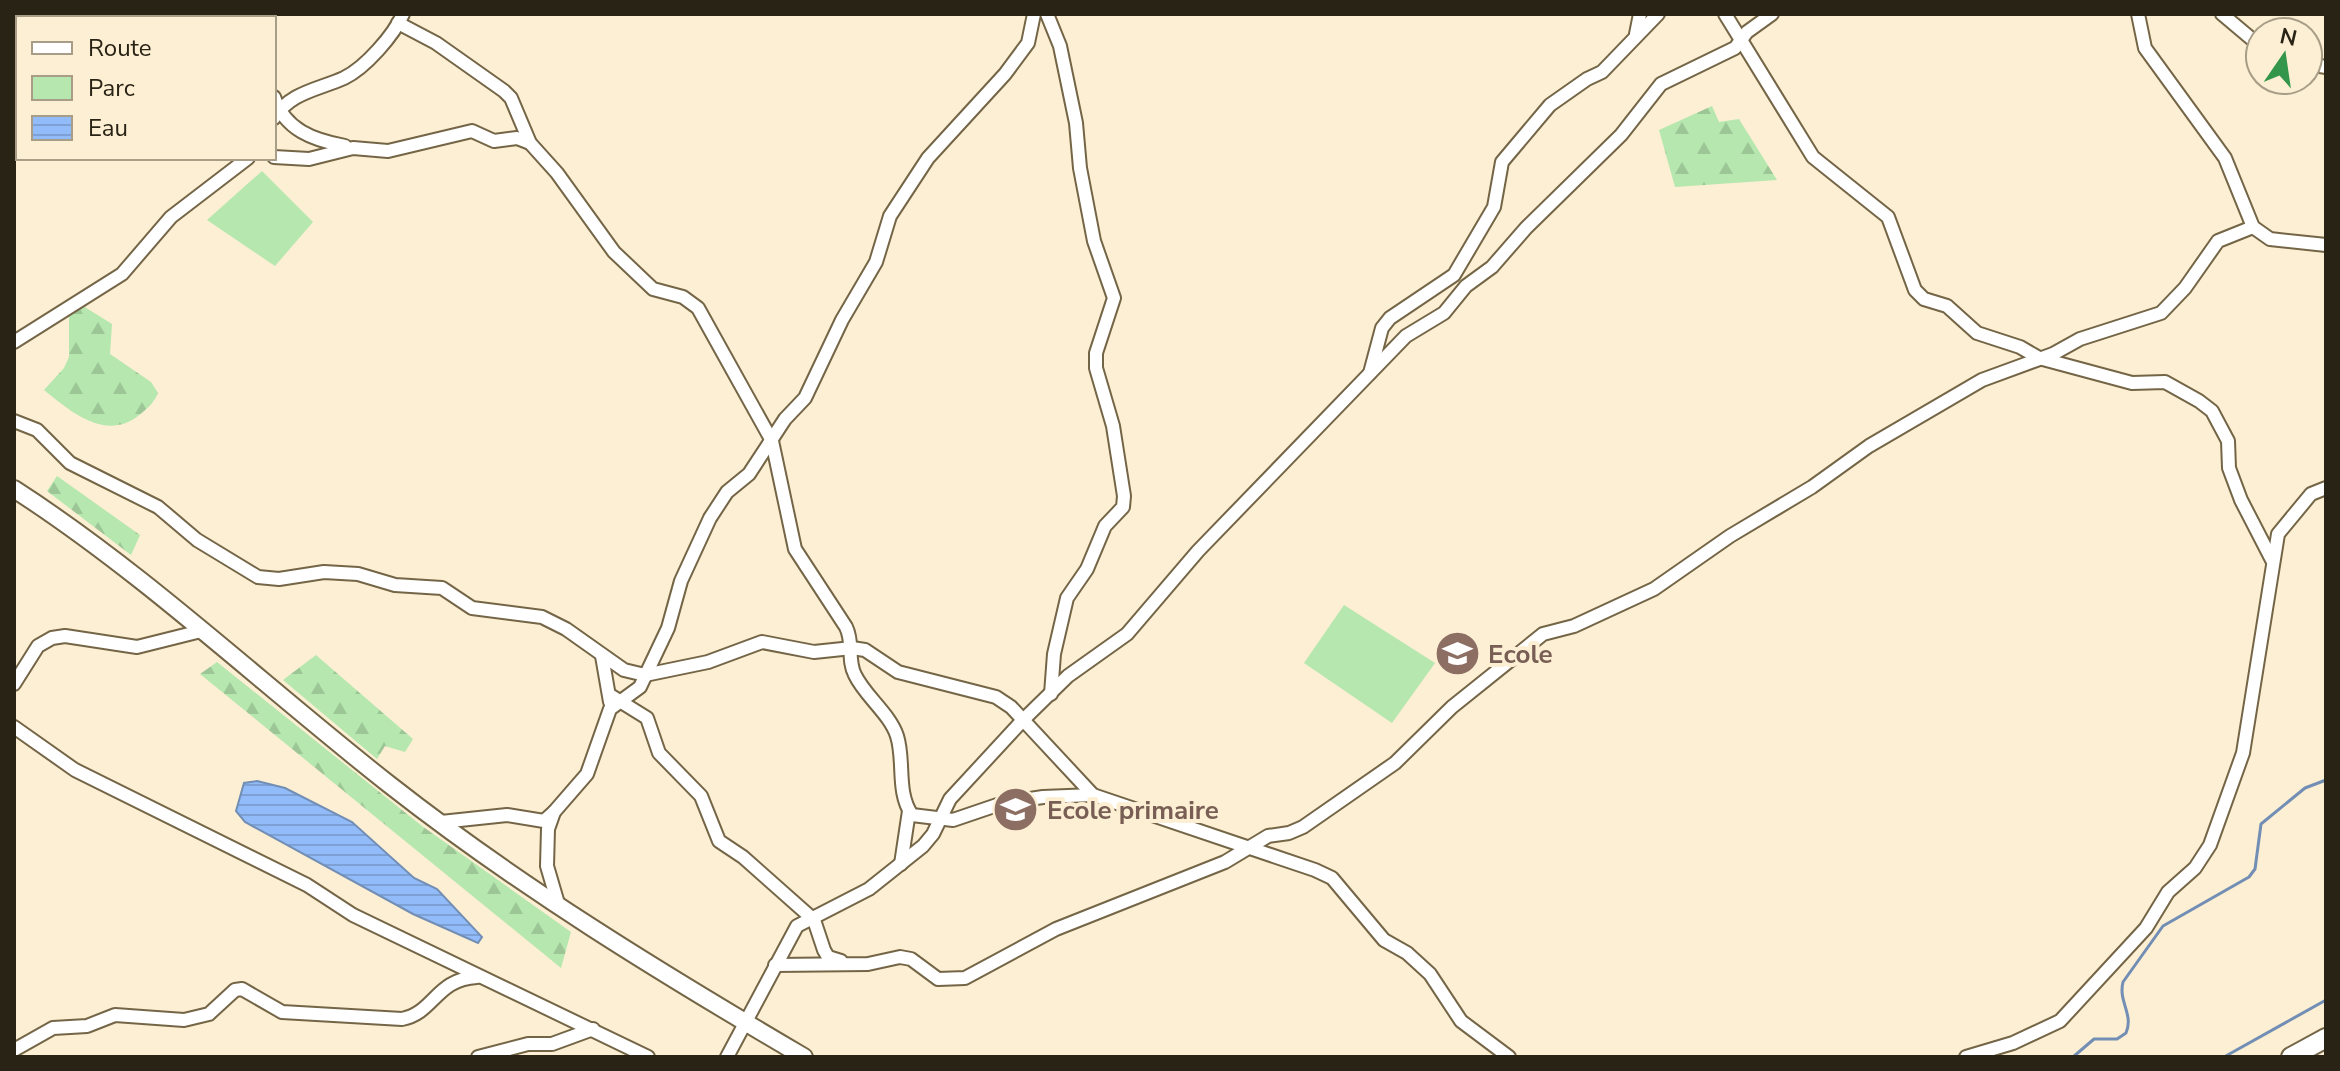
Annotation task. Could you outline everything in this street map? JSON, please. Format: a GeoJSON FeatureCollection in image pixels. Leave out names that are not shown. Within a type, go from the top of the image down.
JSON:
{"type":"FeatureCollection","features":[{"type":"Feature","properties":{"kind":"highway"},"geometry":{"type":"LineString","coordinates":[[2291,1057],[2326,1038]]}},
{"type":"Feature","properties":{"kind":"main road"},"geometry":{"type":"LineString","coordinates":[[14,489],[67,526],[441,822],[559,907],[804,1057]]}},
{"type":"Feature","properties":{"kind":"main road"},"geometry":{"type":"LineString","coordinates":[[746,1023],[794,1057]]}},
{"type":"Feature","properties":{"kind":"street"},"geometry":{"type":"LineString","coordinates":[[441,822],[507,815],[544,821],[587,774],[616,698],[640,687],[668,628],[681,581],[710,518],[727,492],[749,474],[785,419],[805,398],[842,320],[876,262],[884,230],[900,200],[928,158],[1005,74],[1028,43],[1034,14]]}},
{"type":"Feature","properties":{"kind":"street"},"geometry":{"type":"LineString","coordinates":[[1047,14],[1060,46],[1076,123],[1080,168],[1094,241],[1114,298],[1096,353],[1096,368],[1113,426],[1124,496],[1123,507],[1105,526],[1087,569],[1067,598],[1054,654],[1051,694]]}},
{"type":"Feature","properties":{"kind":"street"},"geometry":{"type":"LineString","coordinates":[[1636,34],[1640,14]]}},
{"type":"Feature","properties":{"kind":"street"},"geometry":{"type":"LineString","coordinates":[[1369,376],[1382,328],[1390,318],[1454,275],[1494,207],[1502,162],[1550,105],[1602,72],[1658,14]]}},
{"type":"Feature","properties":{"kind":"street"},"geometry":{"type":"LineString","coordinates":[[1725,14],[1813,157],[1888,217],[1915,290],[1924,299],[1947,306],[1977,333],[2020,347],[2039,358],[2140,385],[2165,382],[2212,411],[2228,441],[2229,468],[2241,500],[2272,560]]}},
{"type":"Feature","properties":{"kind":"street"},"geometry":{"type":"LineString","coordinates":[[727,1057],[797,926],[859,895],[901,864],[933,834],[950,799],[1023,720],[1068,676],[1127,634],[1198,551],[1406,336],[1444,313],[1466,286],[1492,267],[1526,228],[1621,135],[1661,84],[1735,48],[1772,14]]}},
{"type":"Feature","properties":{"kind":"street"},"geometry":{"type":"LineString","coordinates":[[2138,14],[2145,48],[2185,108],[2225,158],[2253,227],[2270,239],[2326,245]]}},
{"type":"Feature","properties":{"kind":"street"},"geometry":{"type":"LineString","coordinates":[[2222,14],[2244,33]]}},
{"type":"Feature","properties":{"kind":"street"},"geometry":{"type":"LineString","coordinates":[[530,143],[517,138],[494,141],[472,131],[388,151],[353,148],[322,142],[276,115],[297,95],[346,77],[360,67],[401,18],[504,91],[511,98],[530,143],[557,173],[614,252],[653,289],[683,297],[698,308],[772,441],[795,549],[846,627],[852,648],[851,667],[856,678],[897,735],[900,777],[909,811],[901,864]]}},
{"type":"Feature","properties":{"kind":"street"},"geometry":{"type":"LineString","coordinates":[[276,157],[309,159],[353,148]]}},
{"type":"Feature","properties":{"kind":"street"},"geometry":{"type":"LineString","coordinates":[[14,342],[122,274],[171,217],[245,160]]}},
{"type":"Feature","properties":{"kind":"street"},"geometry":{"type":"LineString","coordinates":[[775,965],[848,964],[900,957],[911,959],[938,979],[965,978],[1056,929],[1163,889],[1268,836],[1303,827],[1395,763],[1452,707],[1543,634],[1574,626],[1654,589],[1925,412],[1982,380],[2080,339],[2161,313],[2185,288],[2218,241],[2253,227]]}},
{"type":"Feature","properties":{"kind":"street"},"geometry":{"type":"LineString","coordinates":[[14,421],[37,430],[70,463],[158,507],[197,540],[246,573],[279,579],[324,572],[358,574],[395,585],[431,585],[442,588],[472,608],[542,617],[566,629],[624,670],[645,675],[708,662],[762,642],[814,652],[852,648],[865,650],[898,672],[996,697],[1023,720],[1093,795]]}},
{"type":"Feature","properties":{"kind":"street"},"geometry":{"type":"LineString","coordinates":[[1966,1057],[2034,1035],[2060,1021],[2146,928],[2168,892],[2195,868],[2203,856],[2243,753],[2262,653],[2263,614],[2278,534],[2311,494],[2326,488]]}},
{"type":"Feature","properties":{"kind":"street"},"geometry":{"type":"LineString","coordinates":[[14,684],[38,646],[52,638],[65,636],[137,647],[201,631]]}},
{"type":"Feature","properties":{"kind":"street"},"geometry":{"type":"LineString","coordinates":[[602,656],[616,698],[647,718],[659,753],[701,796],[719,841],[743,857],[812,918],[828,957],[848,964]]}},
{"type":"Feature","properties":{"kind":"street"},"geometry":{"type":"LineString","coordinates":[[14,727],[75,770],[307,885],[353,915],[648,1057]]}},
{"type":"Feature","properties":{"kind":"street"},"geometry":{"type":"LineString","coordinates":[[909,811],[916,817],[953,820],[1003,803],[1093,795],[1332,878],[1384,940],[1407,953],[1430,974],[1461,1021],[1509,1057]]}},
{"type":"Feature","properties":{"kind":"street"},"geometry":{"type":"LineString","coordinates":[[554,812],[546,847],[549,880],[559,907]]}},
{"type":"Feature","properties":{"kind":"street"},"geometry":{"type":"LineString","coordinates":[[14,1050],[53,1028],[87,1026],[115,1015],[184,1020],[209,1014],[235,990],[242,989],[282,1012],[402,1019],[418,1013],[459,977],[480,976]]}},
{"type":"Feature","properties":{"kind":"street"},"geometry":{"type":"LineString","coordinates":[[478,1057],[528,1044],[552,1044],[593,1029]]}},
{"type":"Feature","properties":{"kind":"green space"},"geometry":{"type":"Polygon","coordinates":[[[1712,106],[1719,122],[1739,119],[1777,180],[1675,187],[1659,130],[1712,106]]]}},
{"type":"Feature","properties":{"kind":"green space"},"geometry":{"type":"Polygon","coordinates":[[[262,171],[313,222],[275,266],[207,220],[262,171]]]}},
{"type":"Feature","properties":{"kind":"green space"},"geometry":{"type":"Polygon","coordinates":[[[83,306],[112,324],[110,354],[151,382],[158,393],[147,408],[126,423],[113,426],[89,421],[44,390],[64,368],[69,357],[69,315],[83,306]]]}},
{"type":"Feature","properties":{"kind":"green space"},"geometry":{"type":"Polygon","coordinates":[[[57,476],[140,535],[131,555],[47,491],[57,476]]]}},
{"type":"Feature","properties":{"kind":"green space"},"geometry":{"type":"Polygon","coordinates":[[[1344,605],[1435,663],[1392,723],[1304,663],[1344,605]]]}},
{"type":"Feature","properties":{"kind":"green space"},"geometry":{"type":"Polygon","coordinates":[[[316,655],[413,739],[405,752],[385,746],[377,759],[283,680],[316,655]]]}},
{"type":"Feature","properties":{"kind":"green space"},"geometry":{"type":"Polygon","coordinates":[[[217,662],[422,826],[571,932],[561,968],[200,674],[217,662]]]}},
{"type":"Feature","properties":{"kind":"water"},"geometry":{"type":"Polygon","coordinates":[[[257,781],[285,788],[352,822],[414,878],[437,889],[482,937],[478,943],[413,914],[245,822],[236,811],[244,783],[257,781]]]}},
{"type":"Feature","properties":{"kind":"waterway"},"geometry":{"type":"LineString","coordinates":[[2073,1057],[2094,1039],[2117,1039],[2126,1033],[2128,1020],[2122,996],[2123,982],[2163,926],[2249,877],[2255,869],[2261,824],[2305,788],[2326,780]]}},
{"type":"Feature","properties":{"kind":"waterway"},"geometry":{"type":"LineString","coordinates":[[2224,1057],[2326,1000]]}},
{"type":"Feature","properties":{"kind":"place","name":"Ecole"},"geometry":{"type":"Point","coordinates":[1457,654]}},
{"type":"Feature","properties":{"kind":"place","name":"Ecole primaire"},"geometry":{"type":"Point","coordinates":[1016,810]}}]}
